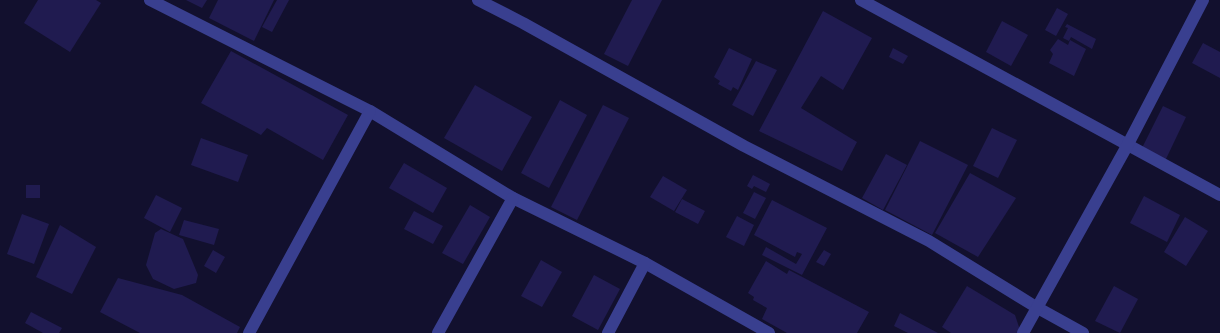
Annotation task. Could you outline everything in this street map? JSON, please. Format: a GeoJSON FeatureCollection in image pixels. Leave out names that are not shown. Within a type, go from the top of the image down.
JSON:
{"type":"FeatureCollection","features":[{"type":"Feature","properties":{"kind":"street"},"geometry":{"type":"LineString","coordinates":[[150,0],[370,111],[513,198],[645,263],[770,333]]}},
{"type":"Feature","properties":{"kind":"street"},"geometry":{"type":"LineString","coordinates":[[478,0],[523,22],[744,146],[929,241],[1036,307],[1083,333]]}},
{"type":"Feature","properties":{"kind":"street"},"geometry":{"type":"LineString","coordinates":[[861,0],[1220,195]]}},
{"type":"Feature","properties":{"kind":"street"},"geometry":{"type":"LineString","coordinates":[[1023,333],[1036,307],[1128,146],[1203,0]]}},
{"type":"Feature","properties":{"kind":"street"},"geometry":{"type":"LineString","coordinates":[[249,333],[370,111]]}},
{"type":"Feature","properties":{"kind":"street"},"geometry":{"type":"LineString","coordinates":[[438,333],[513,198]]}},
{"type":"Feature","properties":{"kind":"street"},"geometry":{"type":"LineString","coordinates":[[608,333],[645,263]]}},
{"type":"Feature","properties":{"kind":"building"},"geometry":{"type":"Polygon","coordinates":[[[38,0],[96,0],[101,3],[70,52],[24,23],[38,0]]]}},
{"type":"Feature","properties":{"kind":"building"},"geometry":{"type":"Polygon","coordinates":[[[186,0],[207,0],[202,8],[186,0]]]}},
{"type":"Feature","properties":{"kind":"building"},"geometry":{"type":"Polygon","coordinates":[[[218,0],[274,0],[254,41],[209,18],[218,0]]]}},
{"type":"Feature","properties":{"kind":"building"},"geometry":{"type":"Polygon","coordinates":[[[277,0],[289,0],[272,32],[262,27],[277,0]]]}},
{"type":"Feature","properties":{"kind":"building"},"geometry":{"type":"Polygon","coordinates":[[[632,0],[662,0],[628,66],[604,54],[632,0]]]}},
{"type":"Feature","properties":{"kind":"building"},"geometry":{"type":"Polygon","coordinates":[[[1057,8],[1068,14],[1056,36],[1045,30],[1057,8]]]}},
{"type":"Feature","properties":{"kind":"building"},"geometry":{"type":"Polygon","coordinates":[[[823,11],[872,38],[843,90],[821,76],[801,108],[857,142],[842,171],[759,131],[823,11]]]}},
{"type":"Feature","properties":{"kind":"building"},"geometry":{"type":"Polygon","coordinates":[[[1002,21],[1028,35],[1011,66],[986,52],[1002,21]]]}},
{"type":"Feature","properties":{"kind":"building"},"geometry":{"type":"Polygon","coordinates":[[[1067,24],[1096,39],[1092,49],[1071,37],[1069,41],[1063,38],[1068,28],[1065,27],[1067,24]]]}},
{"type":"Feature","properties":{"kind":"building"},"geometry":{"type":"Polygon","coordinates":[[[1058,39],[1068,45],[1070,40],[1086,49],[1074,76],[1049,63],[1053,54],[1050,50],[1058,39]]]}},
{"type":"Feature","properties":{"kind":"building"},"geometry":{"type":"Polygon","coordinates":[[[1203,43],[1220,52],[1220,78],[1192,63],[1203,43]]]}},
{"type":"Feature","properties":{"kind":"building"},"geometry":{"type":"Polygon","coordinates":[[[729,48],[752,59],[738,90],[733,87],[731,91],[718,84],[720,81],[714,77],[729,48]]]}},
{"type":"Feature","properties":{"kind":"building"},"geometry":{"type":"Polygon","coordinates":[[[893,48],[908,56],[903,64],[889,57],[893,48]]]}},
{"type":"Feature","properties":{"kind":"building"},"geometry":{"type":"Polygon","coordinates":[[[231,51],[348,115],[323,160],[267,128],[261,135],[201,103],[231,51]]]}},
{"type":"Feature","properties":{"kind":"building"},"geometry":{"type":"Polygon","coordinates":[[[756,61],[777,70],[753,116],[732,105],[756,61]]]}},
{"type":"Feature","properties":{"kind":"building"},"geometry":{"type":"Polygon","coordinates":[[[475,85],[532,117],[502,171],[444,138],[475,85]]]}},
{"type":"Feature","properties":{"kind":"building"},"geometry":{"type":"Polygon","coordinates":[[[560,100],[587,115],[549,188],[521,173],[560,100]]]}},
{"type":"Feature","properties":{"kind":"building"},"geometry":{"type":"Polygon","coordinates":[[[603,105],[629,118],[577,220],[551,207],[603,105]]]}},
{"type":"Feature","properties":{"kind":"building"},"geometry":{"type":"Polygon","coordinates":[[[1163,106],[1186,117],[1165,161],[1141,150],[1163,106]]]}},
{"type":"Feature","properties":{"kind":"building"},"geometry":{"type":"Polygon","coordinates":[[[992,128],[1017,140],[998,178],[973,166],[992,128]]]}},
{"type":"Feature","properties":{"kind":"building"},"geometry":{"type":"Polygon","coordinates":[[[201,138],[248,155],[238,182],[191,165],[201,138]]]}},
{"type":"Feature","properties":{"kind":"building"},"geometry":{"type":"Polygon","coordinates":[[[920,141],[968,165],[932,235],[885,210],[920,141]]]}},
{"type":"Feature","properties":{"kind":"building"},"geometry":{"type":"Polygon","coordinates":[[[886,154],[907,165],[883,210],[862,198],[886,154]]]}},
{"type":"Feature","properties":{"kind":"building"},"geometry":{"type":"Polygon","coordinates":[[[404,163],[447,188],[433,213],[389,188],[404,163]]]}},
{"type":"Feature","properties":{"kind":"building"},"geometry":{"type":"Polygon","coordinates":[[[970,173],[1016,198],[978,257],[935,233],[970,173]]]}},
{"type":"Feature","properties":{"kind":"building"},"geometry":{"type":"Polygon","coordinates":[[[753,175],[770,184],[766,192],[754,186],[752,189],[747,186],[753,175]]]}},
{"type":"Feature","properties":{"kind":"building"},"geometry":{"type":"Polygon","coordinates":[[[663,176],[687,190],[674,211],[650,197],[663,176]]]}},
{"type":"Feature","properties":{"kind":"building"},"geometry":{"type":"Polygon","coordinates":[[[26,185],[40,185],[40,198],[26,198],[26,185]]]}},
{"type":"Feature","properties":{"kind":"building"},"geometry":{"type":"Polygon","coordinates":[[[754,192],[766,198],[755,219],[743,213],[754,192]]]}},
{"type":"Feature","properties":{"kind":"building"},"geometry":{"type":"Polygon","coordinates":[[[156,195],[182,208],[170,232],[144,218],[156,195]]]}},
{"type":"Feature","properties":{"kind":"building"},"geometry":{"type":"Polygon","coordinates":[[[1144,196],[1180,215],[1167,242],[1130,223],[1144,196]]]}},
{"type":"Feature","properties":{"kind":"building"},"geometry":{"type":"Polygon","coordinates":[[[682,199],[705,211],[698,224],[675,212],[682,199]]]}},
{"type":"Feature","properties":{"kind":"building"},"geometry":{"type":"Polygon","coordinates":[[[772,200],[827,228],[802,275],[762,255],[766,247],[796,264],[802,254],[797,252],[795,257],[754,235],[772,200]]]}},
{"type":"Feature","properties":{"kind":"building"},"geometry":{"type":"Polygon","coordinates":[[[470,205],[490,217],[463,264],[442,253],[470,205]]]}},
{"type":"Feature","properties":{"kind":"building"},"geometry":{"type":"Polygon","coordinates":[[[414,211],[443,226],[433,244],[404,229],[414,211]]]}},
{"type":"Feature","properties":{"kind":"building"},"geometry":{"type":"Polygon","coordinates":[[[22,214],[49,224],[34,264],[7,254],[22,214]]]}},
{"type":"Feature","properties":{"kind":"building"},"geometry":{"type":"Polygon","coordinates":[[[737,216],[754,225],[744,246],[726,237],[737,216]]]}},
{"type":"Feature","properties":{"kind":"building"},"geometry":{"type":"Polygon","coordinates":[[[1185,217],[1208,231],[1186,266],[1164,252],[1185,217]]]}},
{"type":"Feature","properties":{"kind":"building"},"geometry":{"type":"Polygon","coordinates":[[[184,220],[219,229],[214,245],[179,235],[184,220]]]}},
{"type":"Feature","properties":{"kind":"building"},"geometry":{"type":"Polygon","coordinates":[[[60,225],[96,247],[72,294],[36,277],[60,225]]]}},
{"type":"Feature","properties":{"kind":"building"},"geometry":{"type":"Polygon","coordinates":[[[161,229],[183,239],[198,275],[196,283],[174,289],[153,279],[146,265],[155,233],[161,229]]]}},
{"type":"Feature","properties":{"kind":"building"},"geometry":{"type":"Polygon","coordinates":[[[213,250],[225,257],[216,273],[204,266],[213,250]]]}},
{"type":"Feature","properties":{"kind":"building"},"geometry":{"type":"Polygon","coordinates":[[[824,250],[831,254],[824,266],[816,262],[824,250]]]}},
{"type":"Feature","properties":{"kind":"building"},"geometry":{"type":"Polygon","coordinates":[[[541,260],[562,272],[542,307],[521,296],[541,260]]]}},
{"type":"Feature","properties":{"kind":"building"},"geometry":{"type":"Polygon","coordinates":[[[766,261],[787,274],[789,270],[869,312],[857,333],[787,333],[762,319],[767,308],[753,300],[754,297],[748,293],[766,261]]]}},
{"type":"Feature","properties":{"kind":"building"},"geometry":{"type":"Polygon","coordinates":[[[594,275],[620,289],[598,330],[572,316],[594,275]]]}},
{"type":"Feature","properties":{"kind":"building"},"geometry":{"type":"Polygon","coordinates":[[[118,278],[182,295],[240,327],[237,333],[140,333],[100,312],[118,278]]]}},
{"type":"Feature","properties":{"kind":"building"},"geometry":{"type":"Polygon","coordinates":[[[967,286],[1015,315],[1021,333],[951,333],[942,327],[967,286]]]}},
{"type":"Feature","properties":{"kind":"building"},"geometry":{"type":"Polygon","coordinates":[[[1114,286],[1138,299],[1120,333],[1095,321],[1114,286]]]}},
{"type":"Feature","properties":{"kind":"building"},"geometry":{"type":"Polygon","coordinates":[[[31,312],[62,328],[59,333],[43,333],[25,323],[31,312]]]}},
{"type":"Feature","properties":{"kind":"building"},"geometry":{"type":"Polygon","coordinates":[[[900,313],[938,333],[908,333],[894,326],[900,313]]]}}]}
